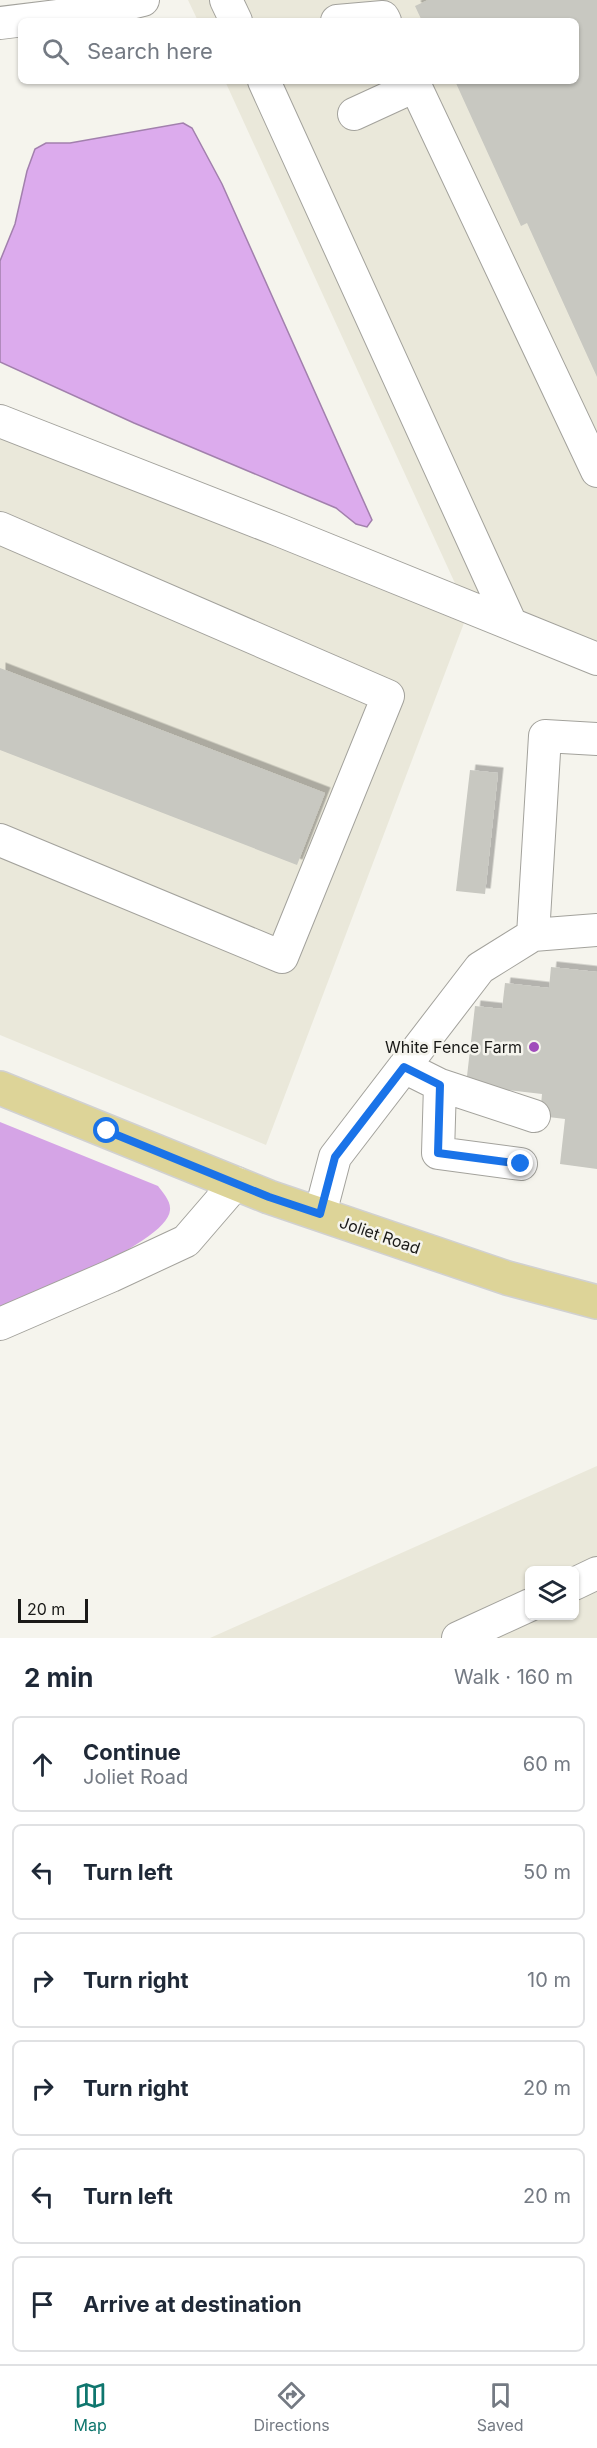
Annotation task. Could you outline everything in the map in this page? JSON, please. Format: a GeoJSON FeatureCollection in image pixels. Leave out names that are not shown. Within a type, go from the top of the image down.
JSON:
{"type":"FeatureCollection","features":[{"type":"Feature","properties":{"kind":"main road","name":"Joliet Road"},"geometry":{"type":"LineString","coordinates":[[0,1088],[236,1183],[320,1214],[507,1278],[597,1302]]}},
{"type":"Feature","properties":{"kind":"lane"},"geometry":{"type":"LineString","coordinates":[[41,18],[98,11],[143,0]]}},
{"type":"Feature","properties":{"kind":"lane"},"geometry":{"type":"LineString","coordinates":[[226,0],[235,18]]}},
{"type":"Feature","properties":{"kind":"lane"},"geometry":{"type":"LineString","coordinates":[[365,18],[383,16],[384,18]]}},
{"type":"Feature","properties":{"kind":"lane"},"geometry":{"type":"LineString","coordinates":[[0,23],[18,21]]}},
{"type":"Feature","properties":{"kind":"lane"},"geometry":{"type":"LineString","coordinates":[[265,84],[511,624]]}},
{"type":"Feature","properties":{"kind":"lane"},"geometry":{"type":"LineString","coordinates":[[354,114],[412,84]]}},
{"type":"Feature","properties":{"kind":"lane"},"geometry":{"type":"LineString","coordinates":[[414,84],[597,471]]}},
{"type":"Feature","properties":{"kind":"lane"},"geometry":{"type":"LineString","coordinates":[[0,421],[281,531],[597,659]]}},
{"type":"Feature","properties":{"kind":"lane"},"geometry":{"type":"LineString","coordinates":[[0,528],[388,696],[282,957],[0,840]]}},
{"type":"Feature","properties":{"kind":"lane"},"geometry":{"type":"LineString","coordinates":[[533,935],[544,736],[597,739]]}},
{"type":"Feature","properties":{"kind":"lane"},"geometry":{"type":"LineString","coordinates":[[320,1214],[335,1157],[480,968],[533,935],[597,930]]}},
{"type":"Feature","properties":{"kind":"lane"},"geometry":{"type":"LineString","coordinates":[[404,1067],[440,1085],[534,1116]]}},
{"type":"Feature","properties":{"kind":"lane"},"geometry":{"type":"LineString","coordinates":[[440,1085],[438,1153],[521,1164]]}},
{"type":"Feature","properties":{"kind":"lane"},"geometry":{"type":"LineString","coordinates":[[0,1324],[186,1241],[236,1183]]}},
{"type":"Feature","properties":{"kind":"lane"},"geometry":{"type":"LineString","coordinates":[[579,1582],[597,1573]]}},
{"type":"Feature","properties":{"kind":"lane"},"geometry":{"type":"LineString","coordinates":[[458,1638],[525,1607]]}},
{"type":"Feature","properties":{"kind":"shaded area"},"geometry":{"type":"Polygon","coordinates":[[[188,0],[597,0],[597,673],[475,627],[226,84],[579,84],[579,18],[197,18],[188,0]]]}},
{"type":"Feature","properties":{"kind":"shaded area"},"geometry":{"type":"Polygon","coordinates":[[[183,123],[192,128],[222,184],[372,520],[367,527],[356,524],[336,508],[134,423],[0,362],[0,261],[15,224],[27,171],[35,149],[46,143],[70,143],[183,123]]]}},
{"type":"Feature","properties":{"kind":"shaded area"},"geometry":{"type":"Polygon","coordinates":[[[0,436],[464,623],[266,1145],[0,1035],[0,436]]]}},
{"type":"Feature","properties":{"kind":"shaded area"},"geometry":{"type":"Polygon","coordinates":[[[0,1122],[158,1186],[170,1207],[163,1223],[124,1252],[67,1280],[0,1308],[0,1122]]]}},
{"type":"Feature","properties":{"kind":"shaded area"},"geometry":{"type":"Polygon","coordinates":[[[597,1466],[597,1638],[210,1638],[597,1466]]]}},
{"type":"Feature","properties":{"kind":"building"},"geometry":{"type":"Polygon","coordinates":[[[428,0],[597,0],[597,377],[527,223],[521,226],[456,84],[579,84],[579,18],[421,18],[415,6],[428,0]]]}},
{"type":"Feature","properties":{"kind":"building"},"geometry":{"type":"Polygon","coordinates":[[[0,668],[325,793],[297,865],[0,750],[0,668]]]}},
{"type":"Feature","properties":{"kind":"building"},"geometry":{"type":"Polygon","coordinates":[[[470,770],[498,773],[485,894],[456,891],[470,770]]]}},
{"type":"Feature","properties":{"kind":"building","name":"White Fence Farm"},"geometry":{"type":"Polygon","coordinates":[[[551,967],[597,972],[597,1169],[560,1164],[565,1119],[540,1116],[542,1094],[466,1085],[475,1006],[502,1009],[505,983],[549,988],[551,967]]]}},
{"type":"Feature","properties":{"kind":"place","name":"White Fence Farm"},"geometry":{"type":"Point","coordinates":[534,1047]}},
{"type":"Feature","properties":{"kind":"route"},"geometry":{"type":"LineString","coordinates":[[107,1131],[269,1197],[320,1214],[335,1157],[404,1067],[440,1085],[438,1153],[521,1164]]}}]}
